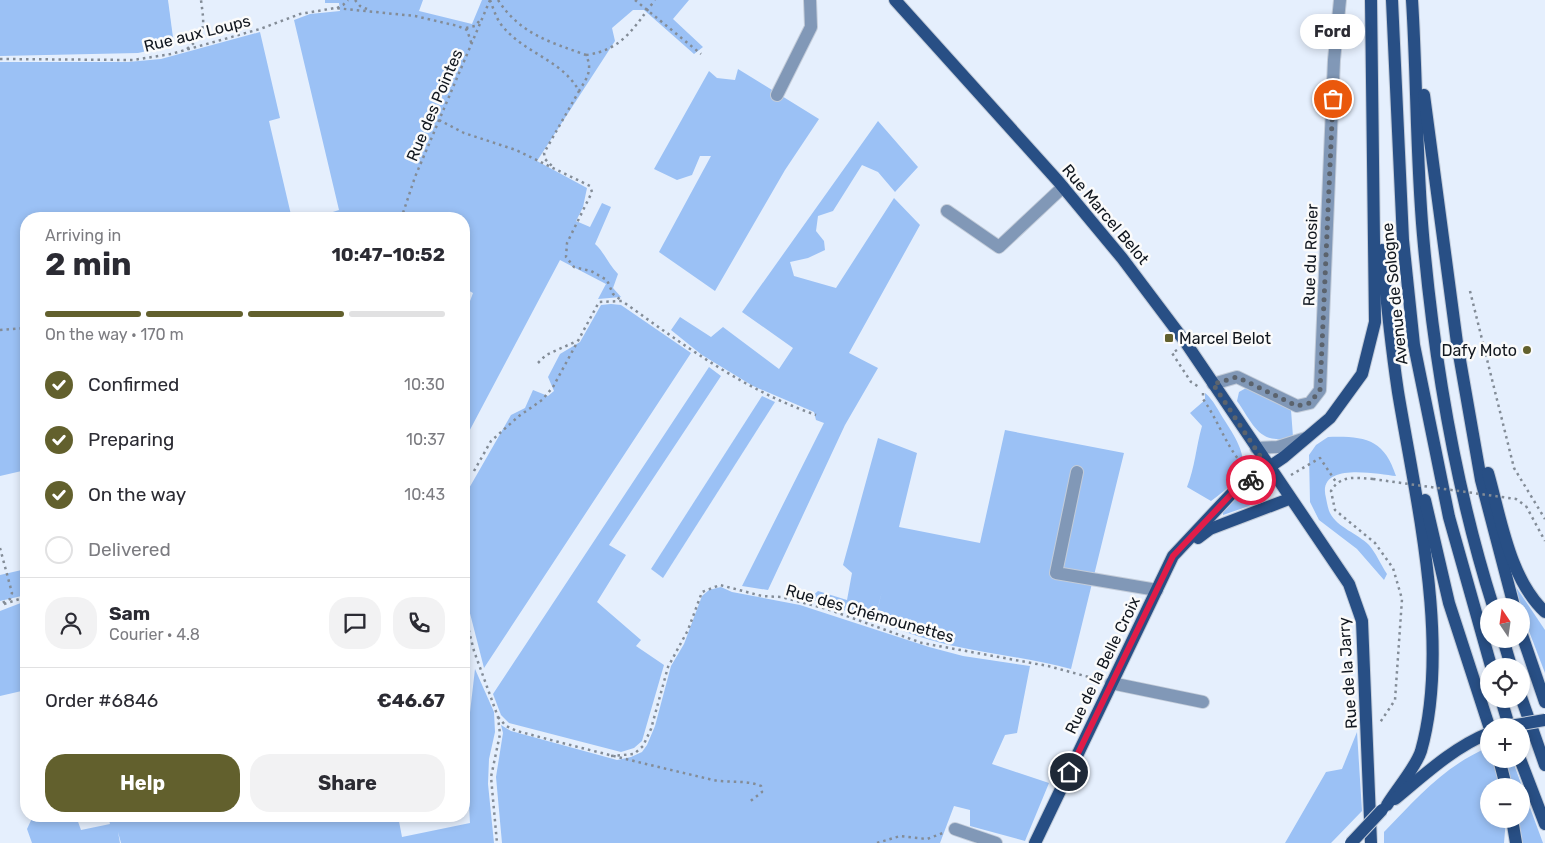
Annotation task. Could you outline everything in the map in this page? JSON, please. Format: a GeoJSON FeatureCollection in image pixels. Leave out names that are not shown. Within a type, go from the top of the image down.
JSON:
{"type":"FeatureCollection","features":[{"type":"Feature","properties":{"kind":"main road","name":"Rue Marcel Belot"},"geometry":{"type":"LineString","coordinates":[[895,0],[1063,187],[1122,258],[1186,343],[1268,468]]}},
{"type":"Feature","properties":{"kind":"main road"},"geometry":{"type":"LineString","coordinates":[[1372,0],[1373,118],[1387,312],[1398,391],[1419,513],[1427,578],[1431,634],[1432,692],[1420,753],[1384,808]]}},
{"type":"Feature","properties":{"kind":"main road","name":"Avenue de Sologne"},"geometry":{"type":"LineString","coordinates":[[1392,0],[1403,240],[1414,345],[1449,517],[1489,658]]}},
{"type":"Feature","properties":{"kind":"main road"},"geometry":{"type":"LineString","coordinates":[[1412,0],[1422,234],[1435,341],[1458,474],[1491,598]]}},
{"type":"Feature","properties":{"kind":"main road"},"geometry":{"type":"LineString","coordinates":[[1413,16],[1457,343],[1472,418],[1481,480],[1512,598]]}},
{"type":"Feature","properties":{"kind":"main road","name":"Rue de la Belle Croix"},"geometry":{"type":"LineString","coordinates":[[1035,843],[1173,556],[1235,490],[1311,436],[1339,408],[1362,374],[1375,322],[1373,118]]}},
{"type":"Feature","properties":{"kind":"main road"},"geometry":{"type":"LineString","coordinates":[[1398,391],[1449,603],[1486,718]]}},
{"type":"Feature","properties":{"kind":"main road"},"geometry":{"type":"LineString","coordinates":[[1472,418],[1514,563],[1536,603],[1545,612]]}},
{"type":"Feature","properties":{"kind":"main road","name":"Rue de la Jarry"},"geometry":{"type":"LineString","coordinates":[[1268,468],[1348,584],[1359,608],[1362,621],[1371,843]]}},
{"type":"Feature","properties":{"kind":"main road","name":"Rue de la Belle Croix"},"geometry":{"type":"LineString","coordinates":[[1173,556],[1210,529],[1289,499]]}},
{"type":"Feature","properties":{"kind":"main road"},"geometry":{"type":"LineString","coordinates":[[1526,648],[1545,702]]}},
{"type":"Feature","properties":{"kind":"main road"},"geometry":{"type":"LineString","coordinates":[[1525,708],[1545,765]]}},
{"type":"Feature","properties":{"kind":"main road"},"geometry":{"type":"LineString","coordinates":[[1530,723],[1545,720]]}},
{"type":"Feature","properties":{"kind":"main road"},"geometry":{"type":"LineString","coordinates":[[1351,843],[1384,808],[1442,761],[1480,736]]}},
{"type":"Feature","properties":{"kind":"main road"},"geometry":{"type":"LineString","coordinates":[[1523,768],[1545,824]]}},
{"type":"Feature","properties":{"kind":"main road"},"geometry":{"type":"LineString","coordinates":[[1514,828],[1516,843]]}},
{"type":"Feature","properties":{"kind":"street"},"geometry":{"type":"LineString","coordinates":[[777,95],[810,27],[810,0]]}},
{"type":"Feature","properties":{"kind":"street","name":"Rue du Rosier"},"geometry":{"type":"LineString","coordinates":[[1213,384],[1237,377],[1297,406],[1310,403],[1320,390],[1334,60],[1340,0]]}},
{"type":"Feature","properties":{"kind":"street"},"geometry":{"type":"LineString","coordinates":[[947,211],[999,248],[1063,187]]}},
{"type":"Feature","properties":{"kind":"street"},"geometry":{"type":"LineString","coordinates":[[1256,448],[1278,447],[1311,436]]}},
{"type":"Feature","properties":{"kind":"street"},"geometry":{"type":"LineString","coordinates":[[1077,472],[1056,573],[1157,590]]}},
{"type":"Feature","properties":{"kind":"street"},"geometry":{"type":"LineString","coordinates":[[1111,683],[1203,702]]}},
{"type":"Feature","properties":{"kind":"street"},"geometry":{"type":"LineString","coordinates":[[1511,843],[1512,828]]}},
{"type":"Feature","properties":{"kind":"street"},"geometry":{"type":"LineString","coordinates":[[955,829],[996,843]]}},
{"type":"Feature","properties":{"kind":"path"},"geometry":{"type":"LineString","coordinates":[[186,50],[199,40],[202,30],[200,0]]}},
{"type":"Feature","properties":{"kind":"path"},"geometry":{"type":"LineString","coordinates":[[335,8],[343,5],[348,0]]}},
{"type":"Feature","properties":{"kind":"path"},"geometry":{"type":"LineString","coordinates":[[355,0],[360,6],[371,10]]}},
{"type":"Feature","properties":{"kind":"path"},"geometry":{"type":"LineString","coordinates":[[490,0],[504,28],[542,54],[575,84],[579,91]]}},
{"type":"Feature","properties":{"kind":"path","name":"Rue des Pointes"},"geometry":{"type":"LineString","coordinates":[[403,212],[415,177],[490,0]]}},
{"type":"Feature","properties":{"kind":"path"},"geometry":{"type":"LineString","coordinates":[[498,0],[505,11],[521,24],[528,33],[586,54],[599,53],[616,47],[630,34],[655,0]]}},
{"type":"Feature","properties":{"kind":"path"},"geometry":{"type":"LineString","coordinates":[[635,0],[701,54]]}},
{"type":"Feature","properties":{"kind":"path","name":"Rue aux Loups"},"geometry":{"type":"LineString","coordinates":[[0,59],[133,60],[186,50],[260,29],[300,14],[335,8],[371,10],[415,16],[466,28]]}},
{"type":"Feature","properties":{"kind":"path"},"geometry":{"type":"LineString","coordinates":[[472,45],[466,28],[475,26],[483,17]]}},
{"type":"Feature","properties":{"kind":"path"},"geometry":{"type":"LineString","coordinates":[[554,168],[545,159],[544,153],[589,74],[590,64],[586,54]]}},
{"type":"Feature","properties":{"kind":"path"},"geometry":{"type":"LineString","coordinates":[[439,120],[464,133],[516,150],[590,186],[592,192],[567,242],[566,257],[574,267],[591,271],[607,280],[613,294],[709,363],[744,384],[782,403],[816,416]]}},
{"type":"Feature","properties":{"kind":"path"},"geometry":{"type":"LineString","coordinates":[[1470,291],[1514,468],[1545,519]]}},
{"type":"Feature","properties":{"kind":"path"},"geometry":{"type":"LineString","coordinates":[[474,471],[491,441],[519,416],[542,400],[553,387],[599,302],[622,301]]}},
{"type":"Feature","properties":{"kind":"path"},"geometry":{"type":"LineString","coordinates":[[0,330],[20,328]]}},
{"type":"Feature","properties":{"kind":"path"},"geometry":{"type":"LineString","coordinates":[[538,363],[546,355],[578,340]]}},
{"type":"Feature","properties":{"kind":"path"},"geometry":{"type":"LineString","coordinates":[[1178,349],[1172,353],[1191,382],[1203,389],[1203,399],[1225,434],[1230,451],[1243,465]]}},
{"type":"Feature","properties":{"kind":"path"},"geometry":{"type":"LineString","coordinates":[[1288,477],[1320,458],[1336,483]]}},
{"type":"Feature","properties":{"kind":"path"},"geometry":{"type":"LineString","coordinates":[[1367,741],[1395,700],[1402,599],[1393,568],[1375,543],[1335,510],[1331,490],[1336,483],[1345,477],[1374,479],[1516,499],[1526,506],[1545,541]]}},
{"type":"Feature","properties":{"kind":"path"},"geometry":{"type":"LineString","coordinates":[[0,548],[12,593],[10,600],[0,605]]}},
{"type":"Feature","properties":{"kind":"path","name":"Rue des Chémounettes"},"geometry":{"type":"LineString","coordinates":[[611,756],[634,754],[643,746],[651,729],[668,667],[688,630],[702,592],[720,585],[827,609],[922,643],[1048,666],[1111,683]]}},
{"type":"Feature","properties":{"kind":"path"},"geometry":{"type":"LineString","coordinates":[[0,605],[20,599]]}},
{"type":"Feature","properties":{"kind":"path"},"geometry":{"type":"LineString","coordinates":[[470,635],[498,717],[500,734],[491,777],[497,843]]}},
{"type":"Feature","properties":{"kind":"path"},"geometry":{"type":"LineString","coordinates":[[498,717],[506,726],[516,731],[611,756],[714,781],[749,781],[761,786],[762,792],[748,803]]}},
{"type":"Feature","properties":{"kind":"path"},"geometry":{"type":"LineString","coordinates":[[923,843],[927,839],[955,829]]}},
{"type":"Feature","properties":{"kind":"path"},"geometry":{"type":"LineString","coordinates":[[877,843],[900,836],[927,839]]}},
{"type":"Feature","properties":{"kind":"shaded area"},"geometry":{"type":"Polygon","coordinates":[[[0,0],[168,0],[174,45],[138,53],[0,56],[0,0]]]}},
{"type":"Feature","properties":{"kind":"shaded area"},"geometry":{"type":"Polygon","coordinates":[[[325,0],[423,0],[419,11],[472,24],[482,0],[689,0],[673,19],[703,47],[694,54],[644,10],[633,10],[612,28],[615,41],[537,161],[587,188],[583,207],[576,221],[590,227],[602,203],[611,207],[595,244],[618,274],[613,288],[621,297],[598,299],[606,284],[560,260],[470,430],[470,301],[473,293],[470,291],[470,212],[333,212],[339,210],[294,20],[310,14],[340,11],[339,3],[325,3],[325,0]]]}},
{"type":"Feature","properties":{"kind":"shaded area"},"geometry":{"type":"Polygon","coordinates":[[[260,32],[280,118],[269,121],[290,212],[20,212],[20,471],[0,476],[0,62],[128,62],[161,59],[260,32]]]}},
{"type":"Feature","properties":{"kind":"shaded area"},"geometry":{"type":"Polygon","coordinates":[[[738,69],[819,119],[785,170],[715,291],[659,252],[711,156],[700,156],[692,175],[677,180],[654,169],[709,71],[717,78],[735,80],[738,69]]]}},
{"type":"Feature","properties":{"kind":"shaded area"},"geometry":{"type":"Polygon","coordinates":[[[878,121],[918,167],[895,192],[878,172],[862,165],[833,211],[818,216],[816,231],[824,241],[825,250],[808,258],[790,262],[794,276],[836,288],[894,198],[920,225],[849,353],[878,368],[845,425],[768,590],[742,586],[824,423],[816,420],[814,412],[753,386],[702,355],[671,330],[680,317],[711,337],[723,327],[779,369],[793,348],[742,312],[878,121]]]}},
{"type":"Feature","properties":{"kind":"shaded area"},"geometry":{"type":"Polygon","coordinates":[[[601,305],[621,305],[691,353],[484,668],[470,613],[470,487],[511,415],[525,408],[533,390],[548,396],[554,391],[548,377],[560,354],[580,342],[601,305]]]}},
{"type":"Feature","properties":{"kind":"shaded area"},"geometry":{"type":"Polygon","coordinates":[[[709,367],[721,376],[609,545],[626,555],[597,602],[641,640],[636,646],[664,665],[642,741],[634,748],[621,752],[509,723],[501,715],[493,694],[709,367]]]}},
{"type":"Feature","properties":{"kind":"shaded area"},"geometry":{"type":"Polygon","coordinates":[[[1246,388],[1254,388],[1291,410],[1293,437],[1272,439],[1265,436],[1253,425],[1237,401],[1239,392],[1246,388]]]}},
{"type":"Feature","properties":{"kind":"shaded area"},"geometry":{"type":"Polygon","coordinates":[[[1205,393],[1213,402],[1233,435],[1242,457],[1242,466],[1239,474],[1224,491],[1211,501],[1187,487],[1202,426],[1190,413],[1205,400],[1205,393]]]}},
{"type":"Feature","properties":{"kind":"shaded area"},"geometry":{"type":"Polygon","coordinates":[[[762,396],[775,402],[663,578],[651,569],[762,396]]]}},
{"type":"Feature","properties":{"kind":"shaded area"},"geometry":{"type":"Polygon","coordinates":[[[1005,430],[1124,453],[1071,669],[949,645],[875,621],[882,591],[875,620],[809,599],[818,591],[847,600],[852,573],[843,565],[878,438],[917,453],[899,527],[980,543],[1005,430]]]}},
{"type":"Feature","properties":{"kind":"shaded area"},"geometry":{"type":"Polygon","coordinates":[[[1328,437],[1353,437],[1371,442],[1386,454],[1396,476],[1350,472],[1339,474],[1330,479],[1325,486],[1328,508],[1333,518],[1369,545],[1387,574],[1384,580],[1357,549],[1319,520],[1310,502],[1309,455],[1316,445],[1328,437]]]}},
{"type":"Feature","properties":{"kind":"shaded area"},"geometry":{"type":"Polygon","coordinates":[[[1254,487],[1260,497],[1249,506],[1223,515],[1223,510],[1240,494],[1254,487]]]}},
{"type":"Feature","properties":{"kind":"shaded area"},"geometry":{"type":"Polygon","coordinates":[[[20,570],[20,596],[0,601],[0,575],[20,570]]]}},
{"type":"Feature","properties":{"kind":"shaded area"},"geometry":{"type":"Polygon","coordinates":[[[721,587],[732,592],[800,605],[929,647],[963,656],[1030,666],[1017,733],[1005,735],[992,764],[1049,783],[1025,841],[970,826],[970,810],[954,806],[940,843],[502,843],[496,777],[503,733],[501,725],[511,731],[617,760],[642,752],[655,726],[671,666],[684,644],[702,596],[709,590],[721,587]]]}},
{"type":"Feature","properties":{"kind":"shaded area"},"geometry":{"type":"Polygon","coordinates":[[[1516,587],[1523,598],[1519,598],[1516,587]]]}},
{"type":"Feature","properties":{"kind":"shaded area"},"geometry":{"type":"Polygon","coordinates":[[[20,603],[20,691],[0,696],[0,611],[20,603]]]}},
{"type":"Feature","properties":{"kind":"shaded area"},"geometry":{"type":"Polygon","coordinates":[[[1530,608],[1545,630],[1545,673],[1530,634],[1530,608]]]}},
{"type":"Feature","properties":{"kind":"shaded area"},"geometry":{"type":"Polygon","coordinates":[[[475,669],[494,712],[495,732],[489,759],[488,784],[494,843],[121,843],[118,832],[120,843],[32,843],[27,829],[30,822],[78,822],[81,830],[110,824],[110,822],[399,822],[402,837],[470,823],[470,712],[475,669]]]}},
{"type":"Feature","properties":{"kind":"shaded area"},"geometry":{"type":"Polygon","coordinates":[[[1357,732],[1362,811],[1331,843],[1285,843],[1326,772],[1342,769],[1357,732]]]}},
{"type":"Feature","properties":{"kind":"shaded area"},"geometry":{"type":"Polygon","coordinates":[[[1480,752],[1480,768],[1495,768],[1498,778],[1480,778],[1480,828],[1505,828],[1504,843],[1384,843],[1384,832],[1408,807],[1445,773],[1480,752]]]}},
{"type":"Feature","properties":{"kind":"shaded area"},"geometry":{"type":"Polygon","coordinates":[[[1506,768],[1515,768],[1519,778],[1508,778],[1506,768]]]}},
{"type":"Feature","properties":{"kind":"shaded area"},"geometry":{"type":"Polygon","coordinates":[[[1530,808],[1543,843],[1521,843],[1518,828],[1530,828],[1530,808]]]}},
{"type":"Feature","properties":{"kind":"way so far"},"geometry":{"type":"LineString","coordinates":[[1251,480],[1268,468],[1213,384],[1237,377],[1297,406],[1310,403],[1316,398],[1320,390],[1333,99]]}},
{"type":"Feature","properties":{"kind":"place","name":"Ford"},"geometry":{"type":"Point","coordinates":[1333,99]}},
{"type":"Feature","properties":{"kind":"place","name":"Marcel Belot"},"geometry":{"type":"Point","coordinates":[1169,338]}},
{"type":"Feature","properties":{"kind":"place","name":"Dafy Moto"},"geometry":{"type":"Point","coordinates":[1527,350]}},
{"type":"Feature","properties":{"kind":"route"},"geometry":{"type":"LineString","coordinates":[[1069,772],[1173,556],[1235,490],[1251,480]]}}]}
